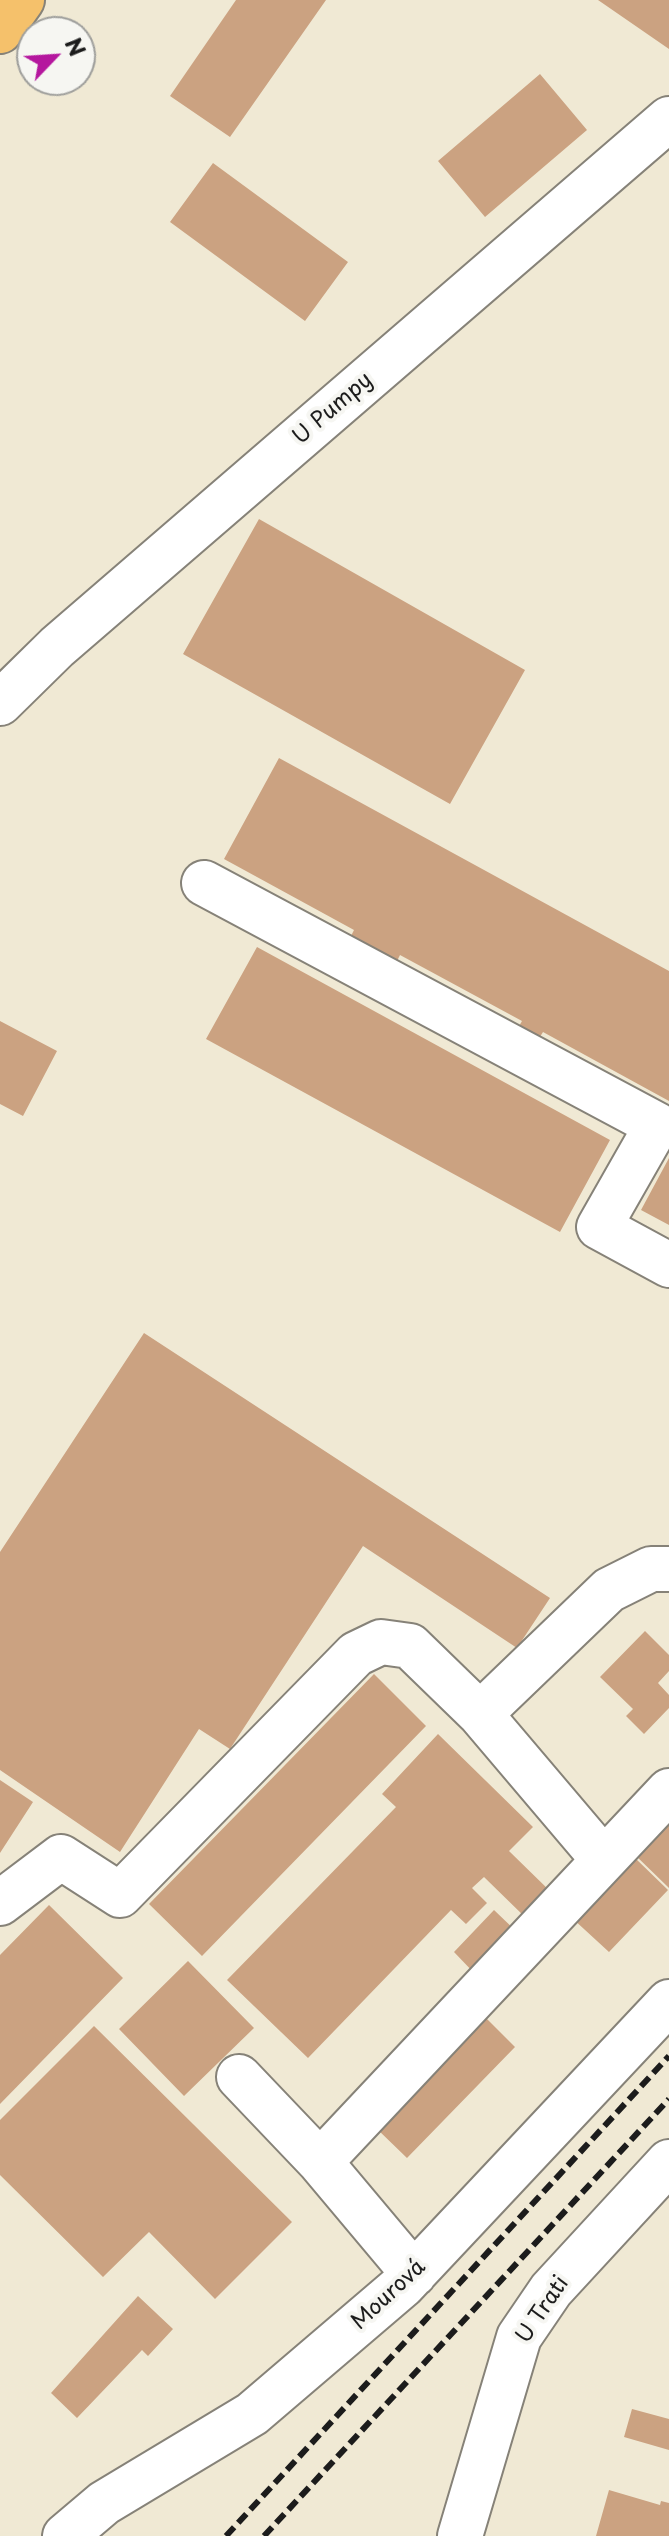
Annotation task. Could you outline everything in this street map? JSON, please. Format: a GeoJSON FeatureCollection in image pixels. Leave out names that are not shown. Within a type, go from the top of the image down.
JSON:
{"type":"FeatureCollection","features":[{"type":"Feature","properties":{"kind":"main road"},"geometry":{"type":"LineString","coordinates":[[0,31],[22,0]]}},
{"type":"Feature","properties":{"kind":"street","name":"U Pumpy"},"geometry":{"type":"LineString","coordinates":[[0,703],[57,647],[669,119]]}},
{"type":"Feature","properties":{"kind":"street"},"geometry":{"type":"LineString","coordinates":[[204,883],[657,1125],[599,1227],[669,1265]]}},
{"type":"Feature","properties":{"kind":"street"},"geometry":{"type":"LineString","coordinates":[[480,1714],[609,1590],[651,1569],[669,1569]]}},
{"type":"Feature","properties":{"kind":"street"},"geometry":{"type":"LineString","coordinates":[[0,1903],[61,1857],[120,1895],[356,1654],[381,1642],[410,1646],[480,1714],[603,1859]]}},
{"type":"Feature","properties":{"kind":"street"},"geometry":{"type":"LineString","coordinates":[[320,2162],[669,1791]]}},
{"type":"Feature","properties":{"kind":"street","name":"Mourová"},"geometry":{"type":"LineString","coordinates":[[65,2536],[104,2503],[252,2414],[414,2274],[669,2002]]}},
{"type":"Feature","properties":{"kind":"street"},"geometry":{"type":"LineString","coordinates":[[239,2077],[320,2162],[414,2274]]}},
{"type":"Feature","properties":{"kind":"street","name":"U Trati"},"geometry":{"type":"LineString","coordinates":[[460,2536],[519,2337],[551,2290],[669,2162]]}},
{"type":"Feature","properties":{"kind":"building"},"geometry":{"type":"Polygon","coordinates":[[[236,0],[326,0],[230,137],[170,96],[236,0]]]}},
{"type":"Feature","properties":{"kind":"building"},"geometry":{"type":"Polygon","coordinates":[[[598,0],[669,0],[669,49],[598,0]]]}},
{"type":"Feature","properties":{"kind":"building"},"geometry":{"type":"Polygon","coordinates":[[[540,74],[587,130],[485,217],[438,161],[540,74]]]}},
{"type":"Feature","properties":{"kind":"building"},"geometry":{"type":"Polygon","coordinates":[[[213,163],[348,262],[305,321],[170,222],[213,163]]]}},
{"type":"Feature","properties":{"kind":"building"},"geometry":{"type":"Polygon","coordinates":[[[259,519],[525,670],[450,804],[183,654],[259,519]]]}},
{"type":"Feature","properties":{"kind":"building"},"geometry":{"type":"Polygon","coordinates":[[[279,758],[669,971],[669,1101],[543,1032],[533,1048],[513,1037],[522,1021],[400,955],[392,971],[346,946],[354,930],[224,859],[279,758]]]}},
{"type":"Feature","properties":{"kind":"building"},"geometry":{"type":"Polygon","coordinates":[[[257,947],[610,1140],[560,1232],[206,1039],[257,947]]]}},
{"type":"Feature","properties":{"kind":"building"},"geometry":{"type":"Polygon","coordinates":[[[0,1021],[57,1051],[23,1116],[0,1104],[0,1021]]]}},
{"type":"Feature","properties":{"kind":"building"},"geometry":{"type":"Polygon","coordinates":[[[669,1158],[669,1225],[641,1210],[669,1158]]]}},
{"type":"Feature","properties":{"kind":"building"},"geometry":{"type":"Polygon","coordinates":[[[144,1333],[550,1598],[517,1648],[363,1546],[230,1749],[199,1729],[120,1852],[0,1770],[0,1552],[144,1333]]]}},
{"type":"Feature","properties":{"kind":"building"},"geometry":{"type":"Polygon","coordinates":[[[645,1631],[669,1655],[669,1671],[658,1683],[669,1695],[669,1708],[644,1734],[626,1716],[633,1709],[600,1677],[645,1631]]]}},
{"type":"Feature","properties":{"kind":"building"},"geometry":{"type":"Polygon","coordinates":[[[374,1674],[426,1726],[202,1956],[149,1904],[374,1674]]]}},
{"type":"Feature","properties":{"kind":"building"},"geometry":{"type":"Polygon","coordinates":[[[438,1734],[533,1827],[509,1851],[553,1894],[528,1920],[484,1877],[472,1888],[487,1903],[466,1924],[451,1910],[308,2058],[227,1980],[396,1807],[382,1794],[438,1734]]]}},
{"type":"Feature","properties":{"kind":"building"},"geometry":{"type":"Polygon","coordinates":[[[0,1780],[33,1802],[0,1853],[0,1780]]]}},
{"type":"Feature","properties":{"kind":"building"},"geometry":{"type":"Polygon","coordinates":[[[669,1816],[669,1888],[633,1853],[669,1816]]]}},
{"type":"Feature","properties":{"kind":"building"},"geometry":{"type":"Polygon","coordinates":[[[633,1856],[668,1890],[609,1952],[572,1918],[633,1856]]]}},
{"type":"Feature","properties":{"kind":"building"},"geometry":{"type":"Polygon","coordinates":[[[49,1905],[123,1978],[0,2104],[0,1955],[49,1905]]]}},
{"type":"Feature","properties":{"kind":"building"},"geometry":{"type":"Polygon","coordinates":[[[494,1910],[518,1933],[476,1975],[454,1952],[494,1910]]]}},
{"type":"Feature","properties":{"kind":"building"},"geometry":{"type":"Polygon","coordinates":[[[188,1961],[254,2028],[184,2096],[119,2029],[188,1961]]]}},
{"type":"Feature","properties":{"kind":"building"},"geometry":{"type":"Polygon","coordinates":[[[485,2017],[515,2047],[407,2158],[376,2128],[485,2017]]]}},
{"type":"Feature","properties":{"kind":"building"},"geometry":{"type":"Polygon","coordinates":[[[94,2026],[292,2222],[215,2299],[149,2232],[103,2277],[0,2175],[0,2120],[94,2026]]]}},
{"type":"Feature","properties":{"kind":"building"},"geometry":{"type":"Polygon","coordinates":[[[138,2296],[173,2329],[148,2356],[142,2350],[77,2418],[51,2393],[138,2296]]]}},
{"type":"Feature","properties":{"kind":"building"},"geometry":{"type":"Polygon","coordinates":[[[632,2409],[669,2419],[669,2450],[624,2437],[632,2409]]]}},
{"type":"Feature","properties":{"kind":"building"},"geometry":{"type":"Polygon","coordinates":[[[609,2490],[660,2505],[661,2501],[669,2503],[669,2536],[596,2536],[609,2490]]]}},
{"type":"Feature","properties":{"kind":"railway"},"geometry":{"type":"LineString","coordinates":[[226,2536],[669,2056]]}},
{"type":"Feature","properties":{"kind":"railway"},"geometry":{"type":"LineString","coordinates":[[264,2536],[669,2099]]}}]}
